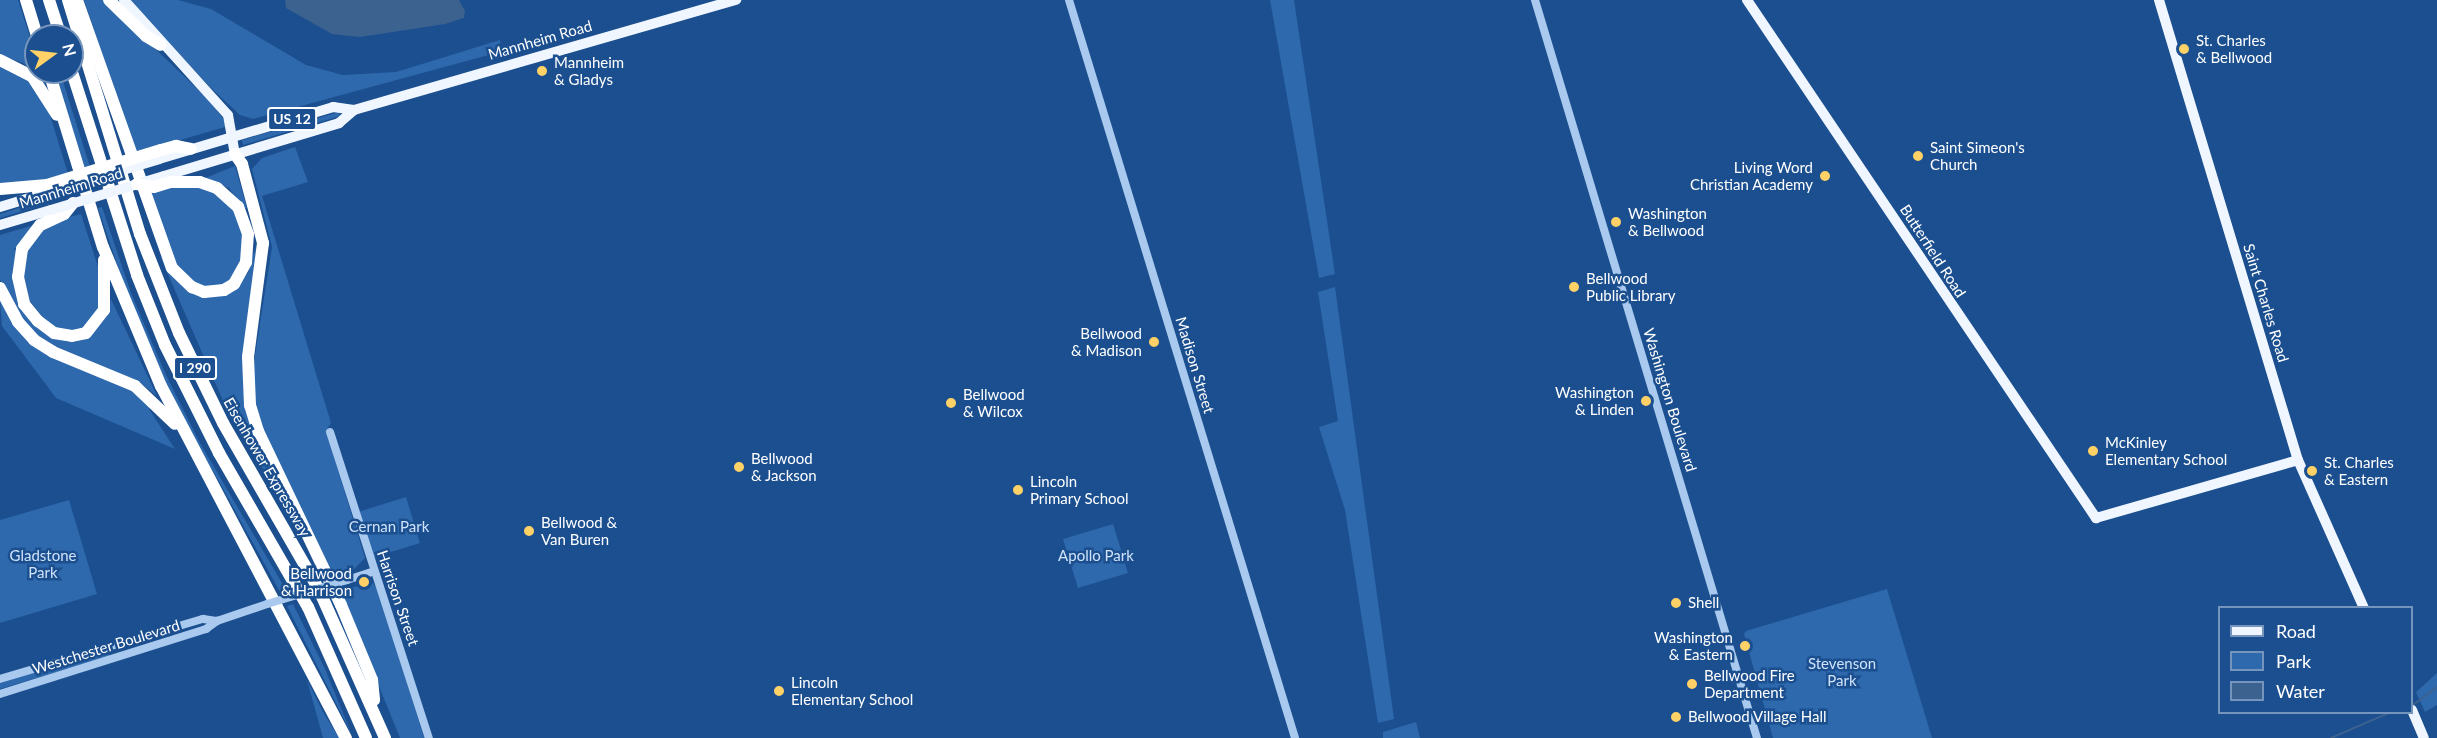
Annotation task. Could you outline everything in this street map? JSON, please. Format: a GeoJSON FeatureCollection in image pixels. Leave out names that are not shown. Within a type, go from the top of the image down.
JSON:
{"type":"FeatureCollection","features":[{"type":"Feature","properties":{"kind":"highway"},"geometry":{"type":"LineString","coordinates":[[26,0],[33,24]]}},
{"type":"Feature","properties":{"kind":"highway"},"geometry":{"type":"LineString","coordinates":[[49,0],[57,24]]}},
{"type":"Feature","properties":{"kind":"highway","name":"Eisenhower Expressway"},"geometry":{"type":"LineString","coordinates":[[68,0],[140,234],[179,333],[223,423],[320,592],[385,738]]}},
{"type":"Feature","properties":{"kind":"highway"},"geometry":{"type":"LineString","coordinates":[[77,0],[172,268],[192,287],[204,292],[224,290],[234,284],[246,262],[248,234],[241,214],[217,188],[200,182],[167,179],[154,187],[137,184]]}},
{"type":"Feature","properties":{"kind":"highway"},"geometry":{"type":"LineString","coordinates":[[109,0],[146,36],[161,45]]}},
{"type":"Feature","properties":{"kind":"highway"},"geometry":{"type":"LineString","coordinates":[[0,60],[32,76],[66,127]]}},
{"type":"Feature","properties":{"kind":"highway"},"geometry":{"type":"LineString","coordinates":[[53,84],[103,247],[183,432],[282,610],[346,738]]}},
{"type":"Feature","properties":{"kind":"highway","name":"I 290"},"geometry":{"type":"LineString","coordinates":[[76,84],[134,266],[165,345],[219,453],[308,607],[366,738]]}},
{"type":"Feature","properties":{"kind":"highway"},"geometry":{"type":"LineString","coordinates":[[0,189],[47,189],[160,154],[176,146],[191,149]]}},
{"type":"Feature","properties":{"kind":"highway"},"geometry":{"type":"LineString","coordinates":[[235,154],[242,164],[263,243],[248,357],[250,405],[258,431],[365,661],[372,680],[375,713]]}},
{"type":"Feature","properties":{"kind":"highway"},"geometry":{"type":"LineString","coordinates":[[73,203],[54,213],[28,237],[19,266],[24,304],[45,327],[59,335],[75,336],[86,333],[98,322],[106,298],[103,247]]}},
{"type":"Feature","properties":{"kind":"highway"},"geometry":{"type":"LineString","coordinates":[[0,288],[18,322],[34,340],[142,389],[183,432]]}},
{"type":"Feature","properties":{"kind":"main road"},"geometry":{"type":"LineString","coordinates":[[124,0],[161,45],[228,115],[235,154]]}},
{"type":"Feature","properties":{"kind":"main road","name":"Mannheim Road"},"geometry":{"type":"LineString","coordinates":[[191,149],[333,107],[354,110],[736,0]]}},
{"type":"Feature","properties":{"kind":"main road","name":"Butterfield Road"},"geometry":{"type":"LineString","coordinates":[[1747,0],[2096,518],[2298,460]]}},
{"type":"Feature","properties":{"kind":"main road","name":"Saint Charles Road"},"geometry":{"type":"LineString","coordinates":[[2159,0],[2298,460],[2363,606]]}},
{"type":"Feature","properties":{"kind":"main road","name":"Mannheim Road"},"geometry":{"type":"LineString","coordinates":[[167,179],[235,154],[339,123],[354,110]]}},
{"type":"Feature","properties":{"kind":"main road","name":"Mannheim Road"},"geometry":{"type":"LineString","coordinates":[[73,203],[137,184]]}},
{"type":"Feature","properties":{"kind":"main road","name":"Mannheim Road"},"geometry":{"type":"LineString","coordinates":[[0,207],[47,189]]}},
{"type":"Feature","properties":{"kind":"main road","name":"Mannheim Road"},"geometry":{"type":"LineString","coordinates":[[0,225],[54,213]]}},
{"type":"Feature","properties":{"kind":"main road"},"geometry":{"type":"LineString","coordinates":[[2413,712],[2424,738]]}},
{"type":"Feature","properties":{"kind":"street","name":"Madison Street"},"geometry":{"type":"LineString","coordinates":[[1070,0],[1295,738]]}},
{"type":"Feature","properties":{"kind":"street","name":"Washington Boulevard"},"geometry":{"type":"LineString","coordinates":[[1535,0],[1757,738]]}},
{"type":"Feature","properties":{"kind":"street","name":"Harrison Street"},"geometry":{"type":"LineString","coordinates":[[330,432],[374,572],[381,583],[429,738]]}},
{"type":"Feature","properties":{"kind":"street","name":"Westchester Boulevard"},"geometry":{"type":"LineString","coordinates":[[0,694],[196,633],[217,621],[374,572]]}},
{"type":"Feature","properties":{"kind":"street","name":"Westchester Boulevard"},"geometry":{"type":"LineString","coordinates":[[0,678],[203,619],[217,621]]}},
{"type":"Feature","properties":{"kind":"green space"},"geometry":{"type":"Polygon","coordinates":[[[0,0],[18,0],[26,24],[24,64],[0,55],[0,0]]]}},
{"type":"Feature","properties":{"kind":"green space"},"geometry":{"type":"Polygon","coordinates":[[[84,0],[104,0],[209,100],[225,121],[225,127],[136,153],[84,0]]]}},
{"type":"Feature","properties":{"kind":"green space"},"geometry":{"type":"Polygon","coordinates":[[[129,0],[178,0],[211,9],[306,65],[343,75],[396,72],[500,40],[501,47],[496,53],[253,119],[240,115],[211,88],[129,0]]]}},
{"type":"Feature","properties":{"kind":"green space"},"geometry":{"type":"Polygon","coordinates":[[[1270,0],[1294,0],[1335,274],[1319,278],[1270,0]]]}},
{"type":"Feature","properties":{"kind":"green space"},"geometry":{"type":"Polygon","coordinates":[[[0,64],[21,72],[24,76],[24,84],[30,84],[47,105],[68,174],[47,180],[0,185],[0,64]]]}},
{"type":"Feature","properties":{"kind":"green space"},"geometry":{"type":"Polygon","coordinates":[[[59,84],[64,84],[90,167],[85,169],[59,84]]]}},
{"type":"Feature","properties":{"kind":"green space"},"geometry":{"type":"Polygon","coordinates":[[[339,112],[340,116],[243,145],[242,140],[339,112]]]}},
{"type":"Feature","properties":{"kind":"green space"},"geometry":{"type":"Polygon","coordinates":[[[295,147],[308,182],[262,196],[331,423],[326,431],[365,558],[353,570],[333,576],[265,436],[255,400],[253,368],[272,247],[252,169],[262,158],[295,147]]]}},
{"type":"Feature","properties":{"kind":"green space"},"geometry":{"type":"Polygon","coordinates":[[[235,166],[247,208],[244,209],[229,188],[203,179],[235,166]]]}},
{"type":"Feature","properties":{"kind":"green space"},"geometry":{"type":"Polygon","coordinates":[[[172,187],[202,187],[225,197],[242,224],[244,251],[234,277],[221,285],[208,287],[193,282],[172,260],[149,193],[172,187]]]}},
{"type":"Feature","properties":{"kind":"green space"},"geometry":{"type":"Polygon","coordinates":[[[51,198],[53,202],[0,218],[0,214],[51,198]]]}},
{"type":"Feature","properties":{"kind":"green space"},"geometry":{"type":"Polygon","coordinates":[[[102,207],[131,293],[166,375],[200,443],[286,590],[280,592],[171,395],[122,279],[98,208],[102,207]]]}},
{"type":"Feature","properties":{"kind":"green space"},"geometry":{"type":"Polygon","coordinates":[[[81,214],[99,270],[99,310],[82,329],[63,331],[48,324],[27,297],[23,282],[26,252],[37,234],[58,220],[81,214]]]}},
{"type":"Feature","properties":{"kind":"green space"},"geometry":{"type":"Polygon","coordinates":[[[34,225],[13,251],[17,249],[15,257],[36,325],[90,335],[104,320],[111,299],[157,396],[144,386],[53,347],[29,329],[0,280],[0,235],[34,225]]]}},
{"type":"Feature","properties":{"kind":"green space"},"geometry":{"type":"Polygon","coordinates":[[[256,245],[243,386],[294,521],[224,403],[160,256],[181,284],[236,288],[248,273],[256,245]]]}},
{"type":"Feature","properties":{"kind":"green space"},"geometry":{"type":"Polygon","coordinates":[[[1335,287],[1394,719],[1378,723],[1345,510],[1319,427],[1338,421],[1318,292],[1335,287]]]}},
{"type":"Feature","properties":{"kind":"green space"},"geometry":{"type":"Polygon","coordinates":[[[0,300],[19,332],[124,385],[152,405],[149,409],[175,449],[56,398],[2,326],[0,300]]]}},
{"type":"Feature","properties":{"kind":"green space","name":"Cernan Park"},"geometry":{"type":"Polygon","coordinates":[[[406,497],[420,543],[372,558],[358,512],[406,497]]]}},
{"type":"Feature","properties":{"kind":"green space","name":"Gladstone Park"},"geometry":{"type":"Polygon","coordinates":[[[69,500],[97,594],[0,623],[0,520],[69,500]]]}},
{"type":"Feature","properties":{"kind":"green space","name":"Apollo Park"},"geometry":{"type":"Polygon","coordinates":[[[1113,524],[1128,573],[1078,588],[1063,539],[1113,524]]]}},
{"type":"Feature","properties":{"kind":"green space"},"geometry":{"type":"Polygon","coordinates":[[[373,583],[379,591],[424,738],[400,738],[340,590],[373,583]]]}},
{"type":"Feature","properties":{"kind":"green space","name":"Stevenson Park"},"geometry":{"type":"Polygon","coordinates":[[[1887,589],[1932,738],[1773,738],[1744,634],[1746,631],[1887,589]]]}},
{"type":"Feature","properties":{"kind":"green space"},"geometry":{"type":"Polygon","coordinates":[[[293,604],[325,669],[352,735],[287,606],[293,604]]]}},
{"type":"Feature","properties":{"kind":"green space"},"geometry":{"type":"Polygon","coordinates":[[[109,651],[109,656],[0,689],[0,683],[109,651]]]}},
{"type":"Feature","properties":{"kind":"green space"},"geometry":{"type":"Polygon","coordinates":[[[2437,673],[2437,705],[2425,712],[2416,692],[2437,673]]]}},
{"type":"Feature","properties":{"kind":"green space"},"geometry":{"type":"Polygon","coordinates":[[[307,680],[323,712],[339,738],[323,738],[307,680]]]}},
{"type":"Feature","properties":{"kind":"green space"},"geometry":{"type":"Polygon","coordinates":[[[1416,722],[1420,738],[1383,738],[1383,732],[1416,722]]]}},
{"type":"Feature","properties":{"kind":"water"},"geometry":{"type":"Polygon","coordinates":[[[285,0],[459,0],[465,11],[464,18],[445,24],[360,37],[332,34],[286,8],[285,0]]]}},
{"type":"Feature","properties":{"kind":"waterway"},"geometry":{"type":"LineString","coordinates":[[2413,705],[2437,687]]}},
{"type":"Feature","properties":{"kind":"waterway"},"geometry":{"type":"LineString","coordinates":[[2331,738],[2386,714]]}},
{"type":"Feature","properties":{"kind":"place","name":"St. Charles & Bellwood"},"geometry":{"type":"Point","coordinates":[2184,49]}},
{"type":"Feature","properties":{"kind":"place","name":"Mannheim & Gladys"},"geometry":{"type":"Point","coordinates":[542,71]}},
{"type":"Feature","properties":{"kind":"place","name":"Saint Simeon's Church"},"geometry":{"type":"Point","coordinates":[1918,156]}},
{"type":"Feature","properties":{"kind":"place","name":"Living Word Christian Academy"},"geometry":{"type":"Point","coordinates":[1825,176]}},
{"type":"Feature","properties":{"kind":"place","name":"Washington & Bellwood"},"geometry":{"type":"Point","coordinates":[1616,222]}},
{"type":"Feature","properties":{"kind":"place","name":"Bellwood Public Library"},"geometry":{"type":"Point","coordinates":[1574,287]}},
{"type":"Feature","properties":{"kind":"place","name":"Bellwood & Madison"},"geometry":{"type":"Point","coordinates":[1154,342]}},
{"type":"Feature","properties":{"kind":"place","name":"Washington & Linden"},"geometry":{"type":"Point","coordinates":[1646,401]}},
{"type":"Feature","properties":{"kind":"place","name":"Bellwood & Wilcox"},"geometry":{"type":"Point","coordinates":[951,403]}},
{"type":"Feature","properties":{"kind":"place","name":"McKinley Elementary School"},"geometry":{"type":"Point","coordinates":[2093,451]}},
{"type":"Feature","properties":{"kind":"place","name":"Bellwood & Jackson"},"geometry":{"type":"Point","coordinates":[739,467]}},
{"type":"Feature","properties":{"kind":"place","name":"St. Charles & Eastern"},"geometry":{"type":"Point","coordinates":[2312,471]}},
{"type":"Feature","properties":{"kind":"place","name":"Lincoln Primary School"},"geometry":{"type":"Point","coordinates":[1018,490]}},
{"type":"Feature","properties":{"kind":"place","name":"Bellwood & Van Buren"},"geometry":{"type":"Point","coordinates":[529,531]}},
{"type":"Feature","properties":{"kind":"place","name":"Bellwood & Harrison"},"geometry":{"type":"Point","coordinates":[364,582]}},
{"type":"Feature","properties":{"kind":"place","name":"Shell"},"geometry":{"type":"Point","coordinates":[1676,603]}},
{"type":"Feature","properties":{"kind":"place","name":"Washington & Eastern"},"geometry":{"type":"Point","coordinates":[1745,646]}},
{"type":"Feature","properties":{"kind":"place","name":"Bellwood Fire Department"},"geometry":{"type":"Point","coordinates":[1692,684]}},
{"type":"Feature","properties":{"kind":"place","name":"Lincoln Elementary School"},"geometry":{"type":"Point","coordinates":[779,691]}},
{"type":"Feature","properties":{"kind":"place","name":"Bellwood Village Hall"},"geometry":{"type":"Point","coordinates":[1676,717]}}]}
